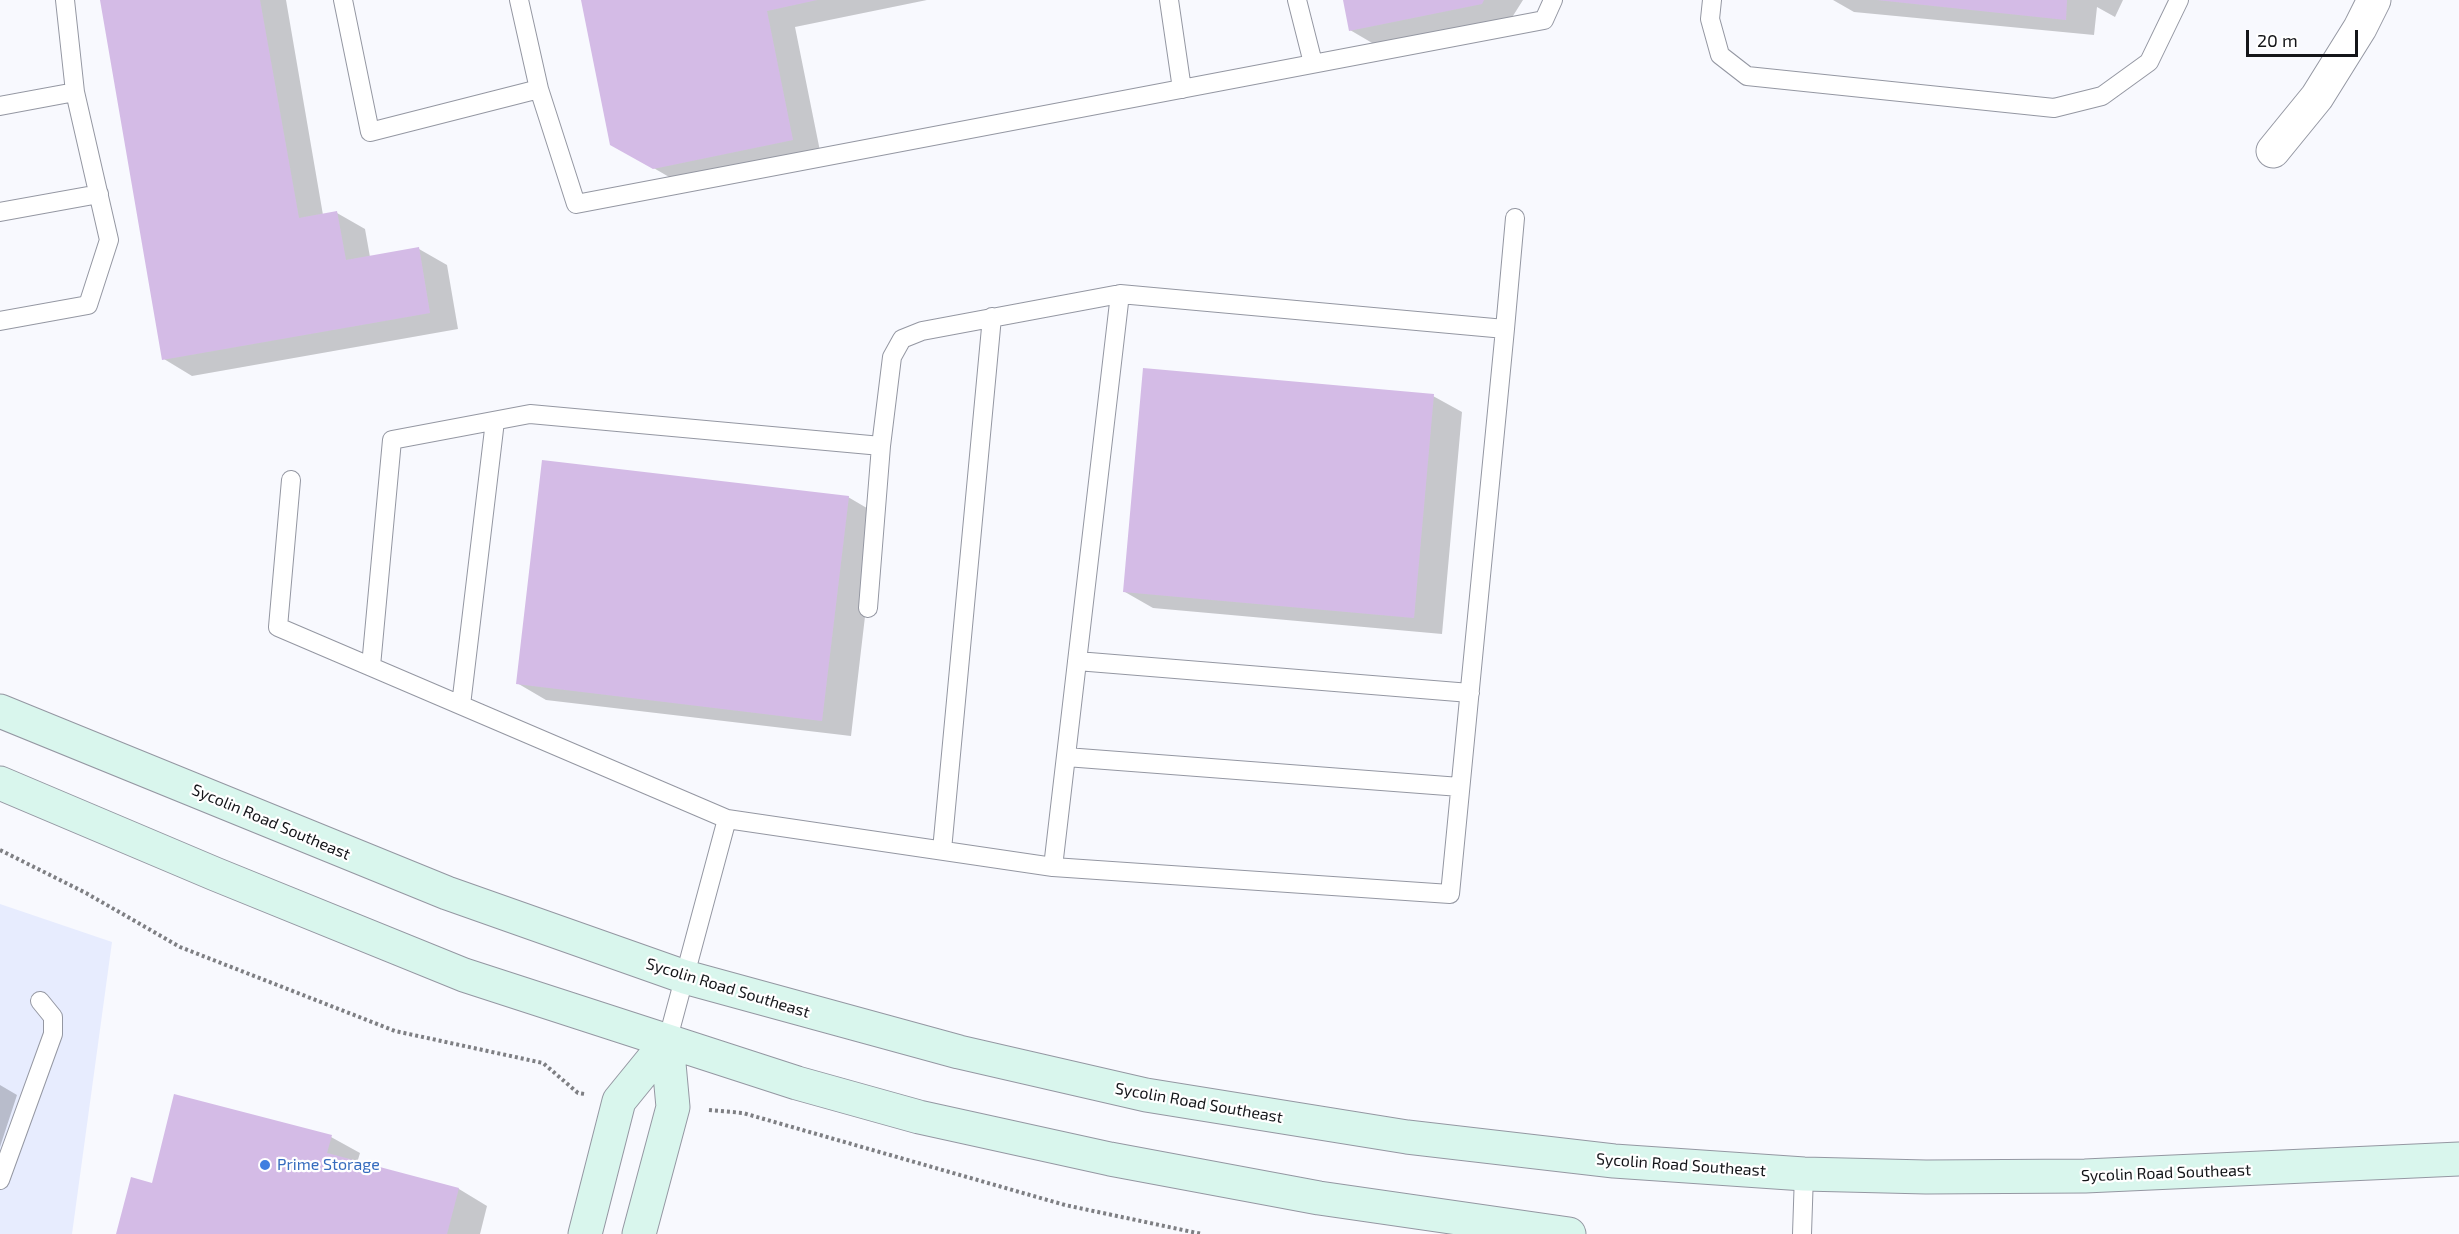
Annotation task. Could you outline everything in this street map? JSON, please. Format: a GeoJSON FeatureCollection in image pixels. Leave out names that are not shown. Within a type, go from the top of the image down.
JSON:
{"type":"FeatureCollection","features":[{"type":"Feature","properties":{"kind":"main road","name":"Sycolin Road Southeast"},"geometry":{"type":"LineString","coordinates":[[0,711],[447,893],[685,977],[959,1052],[1146,1095],[1407,1137],[1614,1161],[1804,1174],[1926,1178],[2085,1176],[2459,1159]]}},
{"type":"Feature","properties":{"kind":"main road"},"geometry":{"type":"LineString","coordinates":[[0,783],[225,879],[464,975],[667,1042],[919,1118],[1110,1159],[1319,1198],[1569,1234]]}},
{"type":"Feature","properties":{"kind":"main road"},"geometry":{"type":"LineString","coordinates":[[585,1234],[619,1101],[667,1042]]}},
{"type":"Feature","properties":{"kind":"main road"},"geometry":{"type":"LineString","coordinates":[[639,1234],[673,1107],[667,1042]]}},
{"type":"Feature","properties":{"kind":"street"},"geometry":{"type":"LineString","coordinates":[[2273,151],[2317,97],[2360,28],[2374,0]]}},
{"type":"Feature","properties":{"kind":"lane"},"geometry":{"type":"LineString","coordinates":[[0,321],[88,305],[109,240],[75,92],[65,0]]}},
{"type":"Feature","properties":{"kind":"lane"},"geometry":{"type":"LineString","coordinates":[[343,0],[370,132],[539,89]]}},
{"type":"Feature","properties":{"kind":"lane"},"geometry":{"type":"LineString","coordinates":[[519,0],[539,89],[576,204],[1544,20],[1553,0]]}},
{"type":"Feature","properties":{"kind":"lane"},"geometry":{"type":"LineString","coordinates":[[1169,0],[1182,89]]}},
{"type":"Feature","properties":{"kind":"lane"},"geometry":{"type":"LineString","coordinates":[[1297,0],[1314,63]]}},
{"type":"Feature","properties":{"kind":"lane"},"geometry":{"type":"LineString","coordinates":[[1712,0],[1710,19],[1720,55],[1747,76],[2054,108],[2102,96],[2148,62],[2179,0]]}},
{"type":"Feature","properties":{"kind":"lane"},"geometry":{"type":"LineString","coordinates":[[0,106],[75,92]]}},
{"type":"Feature","properties":{"kind":"lane"},"geometry":{"type":"LineString","coordinates":[[0,212],[99,194]]}},
{"type":"Feature","properties":{"kind":"lane"},"geometry":{"type":"LineString","coordinates":[[291,480],[278,627],[727,819],[1053,867],[1450,894],[1515,218]]}},
{"type":"Feature","properties":{"kind":"lane"},"geometry":{"type":"LineString","coordinates":[[868,608],[880,446],[892,357],[902,339],[922,331],[1120,294],[1505,329]]}},
{"type":"Feature","properties":{"kind":"lane"},"geometry":{"type":"LineString","coordinates":[[1053,867],[1120,294]]}},
{"type":"Feature","properties":{"kind":"lane"},"geometry":{"type":"LineString","coordinates":[[942,850],[992,317]]}},
{"type":"Feature","properties":{"kind":"lane"},"geometry":{"type":"LineString","coordinates":[[371,666],[392,440],[530,414],[880,446]]}},
{"type":"Feature","properties":{"kind":"lane"},"geometry":{"type":"LineString","coordinates":[[461,705],[495,421]]}},
{"type":"Feature","properties":{"kind":"lane"},"geometry":{"type":"LineString","coordinates":[[1077,661],[1470,693]]}},
{"type":"Feature","properties":{"kind":"lane"},"geometry":{"type":"LineString","coordinates":[[1066,757],[1460,787]]}},
{"type":"Feature","properties":{"kind":"lane"},"geometry":{"type":"LineString","coordinates":[[667,1042],[727,819]]}},
{"type":"Feature","properties":{"kind":"lane"},"geometry":{"type":"LineString","coordinates":[[0,1180],[53,1034],[53,1017],[40,1001]]}},
{"type":"Feature","properties":{"kind":"lane"},"geometry":{"type":"LineString","coordinates":[[1802,1234],[1804,1174]]}},
{"type":"Feature","properties":{"kind":"path"},"geometry":{"type":"LineString","coordinates":[[0,850],[86,893],[180,947],[395,1031],[543,1063],[578,1093],[619,1101]]}},
{"type":"Feature","properties":{"kind":"path"},"geometry":{"type":"LineString","coordinates":[[673,1107],[742,1113],[1065,1204],[1202,1234]]}},
{"type":"Feature","properties":{"kind":"shaded area"},"geometry":{"type":"Polygon","coordinates":[[[0,904],[112,942],[72,1234],[0,1234],[0,904]]]}},
{"type":"Feature","properties":{"kind":"building"},"geometry":{"type":"Polygon","coordinates":[[[100,0],[260,0],[299,218],[337,211],[346,260],[419,247],[430,313],[162,360],[100,0]]]}},
{"type":"Feature","properties":{"kind":"building"},"geometry":{"type":"Polygon","coordinates":[[[581,0],[817,0],[767,11],[793,140],[653,169],[610,145],[581,0]]]}},
{"type":"Feature","properties":{"kind":"building"},"geometry":{"type":"Polygon","coordinates":[[[1343,0],[1484,0],[1482,4],[1349,31],[1343,0]]]}},
{"type":"Feature","properties":{"kind":"building"},"geometry":{"type":"Polygon","coordinates":[[[1877,0],[2067,0],[2066,20],[1877,0]]]}},
{"type":"Feature","properties":{"kind":"building"},"geometry":{"type":"Polygon","coordinates":[[[1143,368],[1434,394],[1414,618],[1123,592],[1143,368]]]}},
{"type":"Feature","properties":{"kind":"building"},"geometry":{"type":"Polygon","coordinates":[[[542,460],[849,496],[822,721],[516,684],[542,460]]]}},
{"type":"Feature","properties":{"kind":"building","name":"Prime Storage"},"geometry":{"type":"Polygon","coordinates":[[[174,1094],[332,1135],[327,1153],[459,1188],[447,1234],[116,1234],[131,1177],[152,1183],[174,1094]]]}},
{"type":"Feature","properties":{"kind":"place","name":"Prime Storage"},"geometry":{"type":"Point","coordinates":[265,1165]}}]}
